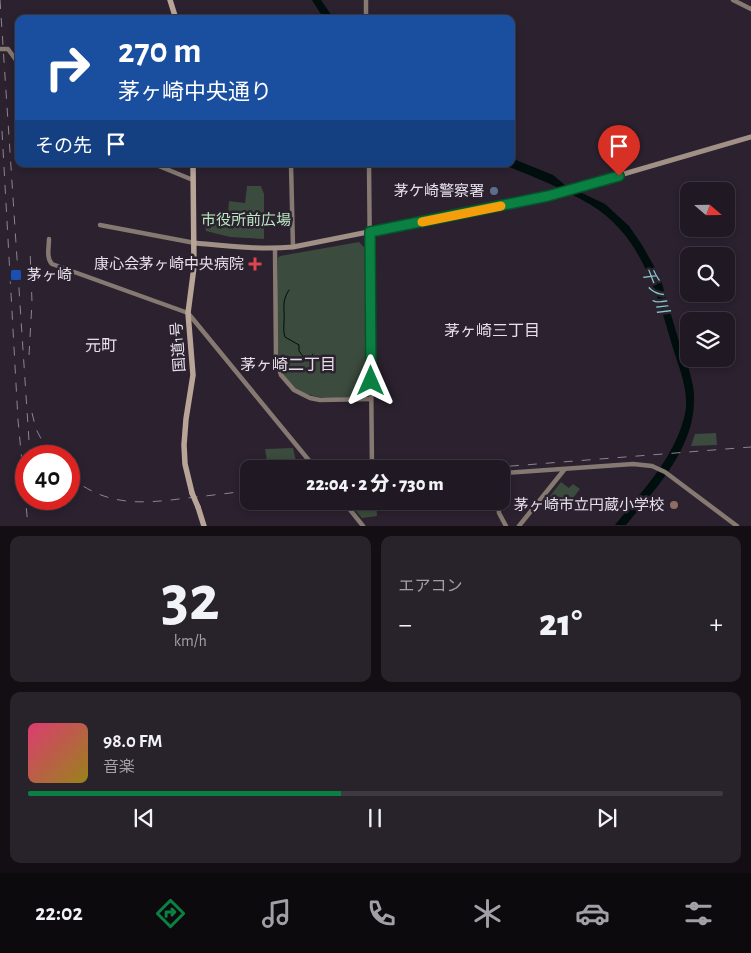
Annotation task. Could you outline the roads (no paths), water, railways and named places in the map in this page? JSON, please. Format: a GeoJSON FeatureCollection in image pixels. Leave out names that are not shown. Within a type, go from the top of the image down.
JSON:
{"type":"FeatureCollection","features":[{"type":"Feature","properties":{"kind":"highway"},"geometry":{"type":"LineString","coordinates":[[170,0],[175,15]]}},
{"type":"Feature","properties":{"kind":"highway","name":"国道1号"},"geometry":{"type":"LineString","coordinates":[[193,167],[194,267],[188,314],[193,375],[184,445],[185,464],[192,493],[204,526]]}},
{"type":"Feature","properties":{"kind":"main road"},"geometry":{"type":"LineString","coordinates":[[194,243],[275,249],[293,247],[561,193],[751,137]]}},
{"type":"Feature","properties":{"kind":"street"},"geometry":{"type":"LineString","coordinates":[[366,0],[366,15]]}},
{"type":"Feature","properties":{"kind":"street"},"geometry":{"type":"LineString","coordinates":[[733,0],[751,9]]}},
{"type":"Feature","properties":{"kind":"street"},"geometry":{"type":"LineString","coordinates":[[0,49],[8,49],[14,56],[15,62]]}},
{"type":"Feature","properties":{"kind":"street"},"geometry":{"type":"LineString","coordinates":[[160,167],[193,180]]}},
{"type":"Feature","properties":{"kind":"street"},"geometry":{"type":"LineString","coordinates":[[291,167],[293,247]]}},
{"type":"Feature","properties":{"kind":"street"},"geometry":{"type":"LineString","coordinates":[[369,167],[372,460]]}},
{"type":"Feature","properties":{"kind":"street"},"geometry":{"type":"LineString","coordinates":[[100,225],[194,243]]}},
{"type":"Feature","properties":{"kind":"street"},"geometry":{"type":"LineString","coordinates":[[49,239],[49,261],[52,264],[188,314],[308,460]]}},
{"type":"Feature","properties":{"kind":"street"},"geometry":{"type":"LineString","coordinates":[[275,249],[276,358],[281,375],[294,390],[310,398],[320,400],[372,399]]}},
{"type":"Feature","properties":{"kind":"street"},"geometry":{"type":"LineString","coordinates":[[510,473],[646,464],[668,474],[737,526]]}},
{"type":"Feature","properties":{"kind":"street"},"geometry":{"type":"LineString","coordinates":[[519,526],[564,470]]}},
{"type":"Feature","properties":{"kind":"street"},"geometry":{"type":"LineString","coordinates":[[350,510],[363,526]]}},
{"type":"Feature","properties":{"kind":"street"},"geometry":{"type":"LineString","coordinates":[[499,510],[506,526]]}},
{"type":"Feature","properties":{"kind":"water"},"geometry":{"type":"Polygon","coordinates":[[[312,0],[321,0],[331,15],[321,15],[312,0]]]}},
{"type":"Feature","properties":{"kind":"water","name":"千ノ川"},"geometry":{"type":"Polygon","coordinates":[[[515,160],[553,175],[565,185],[605,204],[629,226],[660,277],[680,345],[680,367],[688,367],[694,392],[693,416],[681,450],[661,482],[626,525],[615,525],[655,475],[679,433],[686,409],[685,390],[660,305],[645,267],[635,249],[623,232],[608,217],[570,193],[509,167],[515,167],[515,160]]]}},
{"type":"Feature","properties":{"kind":"waterway"},"geometry":{"type":"LineString","coordinates":[[289,290],[284,302],[285,337],[299,345],[299,351],[305,359],[313,354]]}},
{"type":"Feature","properties":{"kind":"railway"},"geometry":{"type":"LineString","coordinates":[[0,0],[29,445]]}},
{"type":"Feature","properties":{"kind":"railway"},"geometry":{"type":"LineString","coordinates":[[2,131],[18,420],[28,526]]}},
{"type":"Feature","properties":{"kind":"railway"},"geometry":{"type":"LineString","coordinates":[[29,355],[32,302],[30,249]]}},
{"type":"Feature","properties":{"kind":"railway"},"geometry":{"type":"LineString","coordinates":[[32,413],[36,429],[44,445]]}},
{"type":"Feature","properties":{"kind":"railway"},"geometry":{"type":"LineString","coordinates":[[510,466],[751,447]]}},
{"type":"Feature","properties":{"kind":"railway"},"geometry":{"type":"LineString","coordinates":[[80,484],[111,498],[139,502],[240,492]]}},
{"type":"Feature","properties":{"kind":"place","name":"茅ケ崎警察署"},"geometry":{"type":"Point","coordinates":[494,191]}},
{"type":"Feature","properties":{"kind":"place","name":"康心会茅ヶ崎中央病院"},"geometry":{"type":"Point","coordinates":[255,264]}},
{"type":"Feature","properties":{"kind":"place","name":"茅ヶ崎"},"geometry":{"type":"Point","coordinates":[16,275]}},
{"type":"Feature","properties":{"kind":"place","name":"茅ヶ崎市立円蔵小学校"},"geometry":{"type":"Point","coordinates":[674,505]}},
{"type":"Feature","properties":{"kind":"district","name":"茅ヶ崎三丁目"},"geometry":{"type":"Point","coordinates":[492,330]}},
{"type":"Feature","properties":{"kind":"district","name":"元町"},"geometry":{"type":"Point","coordinates":[101,345]}},
{"type":"Feature","properties":{"kind":"district","name":"茅ヶ崎二丁目"},"geometry":{"type":"Point","coordinates":[288,364]}},
{"type":"Feature","properties":{"kind":"park label","name":"市役所前広場"},"geometry":{"type":"Point","coordinates":[246,220]}}]}
